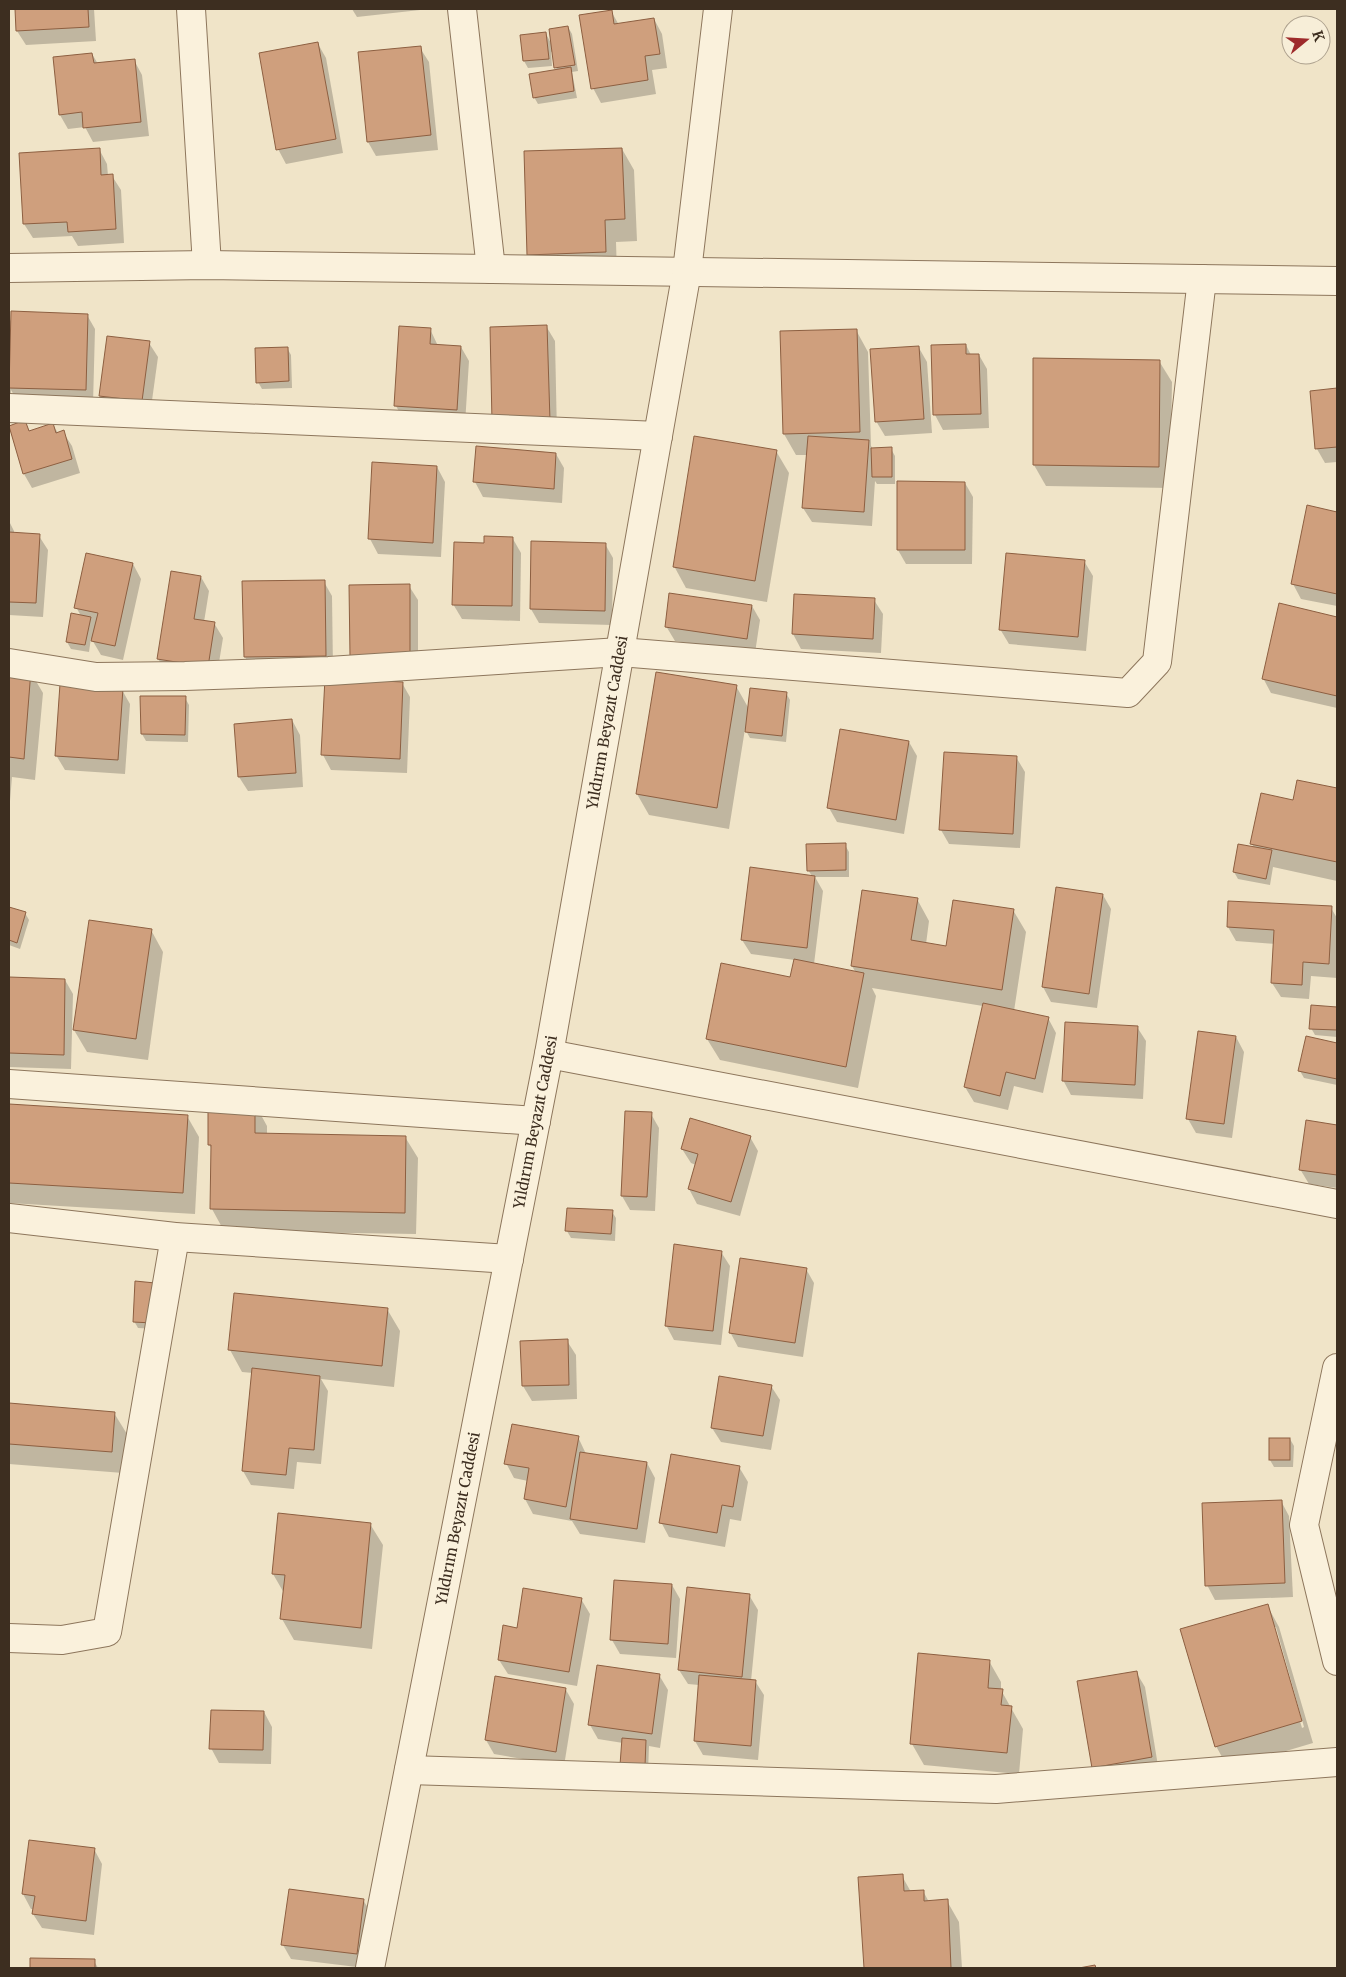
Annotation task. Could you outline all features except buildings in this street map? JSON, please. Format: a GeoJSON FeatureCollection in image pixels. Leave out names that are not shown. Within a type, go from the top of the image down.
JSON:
{"type":"FeatureCollection","features":[{"type":"Feature","properties":{"kind":"street"},"geometry":{"type":"LineString","coordinates":[[191,9],[207,265]]}},
{"type":"Feature","properties":{"kind":"street"},"geometry":{"type":"LineString","coordinates":[[462,9],[490,269]]}},
{"type":"Feature","properties":{"kind":"street","name":"Yıldırım Beyazıt Caddesi"},"geometry":{"type":"LineString","coordinates":[[370,1968],[550,1054],[687,271],[718,9]]}},
{"type":"Feature","properties":{"kind":"street"},"geometry":{"type":"LineString","coordinates":[[9,268],[207,265],[1337,281]]}},
{"type":"Feature","properties":{"kind":"street"},"geometry":{"type":"LineString","coordinates":[[9,663],[96,677],[185,676],[329,671],[620,652],[1128,693],[1157,662],[1202,279]]}},
{"type":"Feature","properties":{"kind":"street"},"geometry":{"type":"LineString","coordinates":[[9,408],[658,436]]}},
{"type":"Feature","properties":{"kind":"street"},"geometry":{"type":"LineString","coordinates":[[550,1054],[1337,1204]]}},
{"type":"Feature","properties":{"kind":"street"},"geometry":{"type":"LineString","coordinates":[[9,1084],[536,1121]]}},
{"type":"Feature","properties":{"kind":"street"},"geometry":{"type":"LineString","coordinates":[[9,1218],[175,1237],[509,1259]]}},
{"type":"Feature","properties":{"kind":"street"},"geometry":{"type":"LineString","coordinates":[[9,1638],[62,1640],[107,1632],[175,1237]]}},
{"type":"Feature","properties":{"kind":"street"},"geometry":{"type":"LineString","coordinates":[[1337,1368],[1304,1525],[1337,1661]]}},
{"type":"Feature","properties":{"kind":"street"},"geometry":{"type":"LineString","coordinates":[[409,1770],[996,1789],[1337,1762]]}}]}
